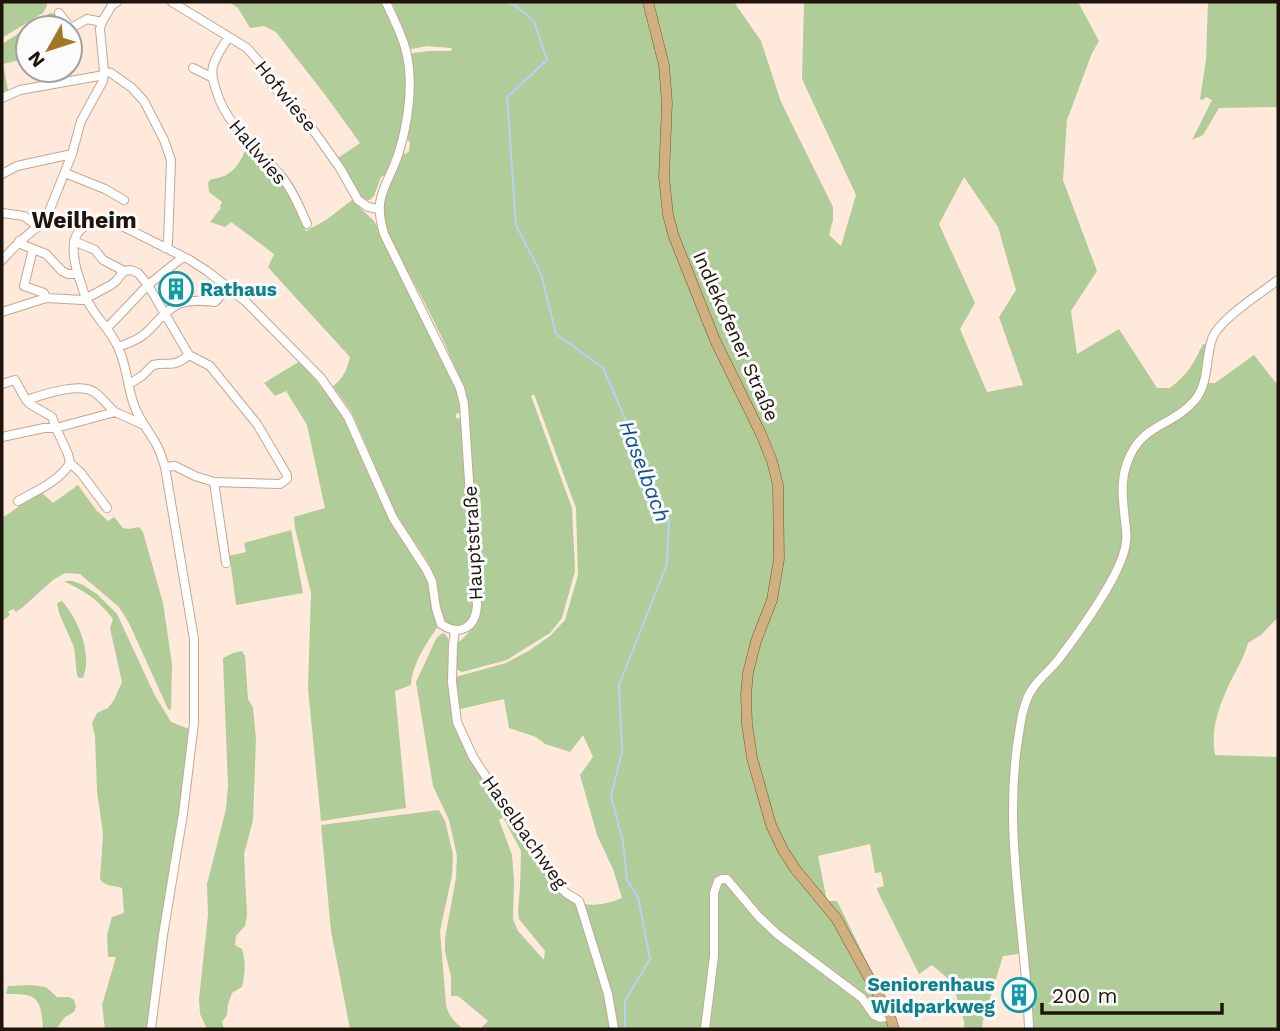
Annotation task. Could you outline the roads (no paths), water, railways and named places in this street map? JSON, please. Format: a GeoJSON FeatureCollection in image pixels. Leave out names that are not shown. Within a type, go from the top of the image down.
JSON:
{"type":"FeatureCollection","features":[{"type":"Feature","properties":{"kind":"main road","name":"Indlekofener Straße"},"geometry":{"type":"LineString","coordinates":[[648,2],[664,65],[667,103],[664,177],[668,215],[682,259],[715,340],[761,434],[778,485],[779,559],[772,600],[756,641],[748,673],[746,695],[747,724],[754,767],[771,825],[783,850],[836,918],[890,1016],[894,1029]]}},
{"type":"Feature","properties":{"kind":"street"},"geometry":{"type":"LineString","coordinates":[[50,208],[72,154],[81,121],[103,81],[100,29],[112,5],[117,2]]}},
{"type":"Feature","properties":{"kind":"street","name":"Hofwiese"},"geometry":{"type":"LineString","coordinates":[[172,2],[247,48],[261,64],[272,85],[301,113],[340,168],[358,200],[368,207],[379,209]]}},
{"type":"Feature","properties":{"kind":"street"},"geometry":{"type":"LineString","coordinates":[[379,209],[382,191],[399,152],[408,110],[407,52],[386,2]]}},
{"type":"Feature","properties":{"kind":"street"},"geometry":{"type":"LineString","coordinates":[[58,13],[73,27],[87,19],[102,22]]}},
{"type":"Feature","properties":{"kind":"street"},"geometry":{"type":"LineString","coordinates":[[193,68],[213,78],[217,55],[228,38]]}},
{"type":"Feature","properties":{"kind":"street"},"geometry":{"type":"LineString","coordinates":[[2,97],[20,90],[104,73],[111,73],[132,88],[144,101],[171,160],[168,243],[165,248]]}},
{"type":"Feature","properties":{"kind":"street","name":"Hallwies"},"geometry":{"type":"LineString","coordinates":[[213,78],[220,103],[230,121],[283,178],[307,224]]}},
{"type":"Feature","properties":{"kind":"street"},"geometry":{"type":"LineString","coordinates":[[2,174],[17,166],[72,154]]}},
{"type":"Feature","properties":{"kind":"street"},"geometry":{"type":"LineString","coordinates":[[65,173],[124,200]]}},
{"type":"Feature","properties":{"kind":"street","name":"Hauptstraße"},"geometry":{"type":"LineString","coordinates":[[379,209],[384,234],[460,388],[464,404],[477,614],[472,622],[455,631]]}},
{"type":"Feature","properties":{"kind":"street"},"geometry":{"type":"LineString","coordinates":[[2,213],[24,216],[37,226]]}},
{"type":"Feature","properties":{"kind":"street"},"geometry":{"type":"LineString","coordinates":[[151,1029],[194,723],[194,639],[165,467],[156,444],[133,403],[118,347],[86,299],[72,249],[82,228],[98,220],[108,219],[207,271],[245,301],[321,379],[354,430],[393,518],[432,581],[441,624],[455,631]]}},
{"type":"Feature","properties":{"kind":"street"},"geometry":{"type":"LineString","coordinates":[[2,260],[37,226],[67,220],[82,228]]}},
{"type":"Feature","properties":{"kind":"street"},"geometry":{"type":"LineString","coordinates":[[19,241],[46,254],[62,271],[78,274]]}},
{"type":"Feature","properties":{"kind":"street"},"geometry":{"type":"LineString","coordinates":[[74,241],[95,250],[103,260],[124,271],[138,273],[148,285],[189,355],[210,366],[257,424],[287,479],[280,484],[214,482],[175,466],[165,467]]}},
{"type":"Feature","properties":{"kind":"street"},"geometry":{"type":"LineString","coordinates":[[33,249],[24,286],[44,293],[46,298]]}},
{"type":"Feature","properties":{"kind":"street"},"geometry":{"type":"LineString","coordinates":[[107,328],[148,285],[183,257]]}},
{"type":"Feature","properties":{"kind":"street"},"geometry":{"type":"LineString","coordinates":[[2,312],[46,298],[86,299],[111,285],[124,271]]}},
{"type":"Feature","properties":{"kind":"street"},"geometry":{"type":"LineString","coordinates":[[1029,1029],[1012,816],[1015,762],[1024,709],[1032,689],[1059,660],[1103,596],[1123,556],[1127,540],[1122,497],[1123,480],[1136,443],[1155,427],[1183,412],[1195,399],[1204,383],[1212,337],[1219,326],[1278,280]]}},
{"type":"Feature","properties":{"kind":"street"},"geometry":{"type":"LineString","coordinates":[[118,347],[133,342],[146,333],[178,304],[215,302],[228,287]]}},
{"type":"Feature","properties":{"kind":"street"},"geometry":{"type":"LineString","coordinates":[[129,384],[153,365],[174,365],[189,355]]}},
{"type":"Feature","properties":{"kind":"street"},"geometry":{"type":"LineString","coordinates":[[2,384],[15,380],[26,400],[52,417],[70,463],[81,473],[107,508]]}},
{"type":"Feature","properties":{"kind":"street"},"geometry":{"type":"LineString","coordinates":[[26,400],[58,391],[89,389],[115,412],[145,426]]}},
{"type":"Feature","properties":{"kind":"street"},"geometry":{"type":"LineString","coordinates":[[2,437],[56,428],[115,412]]}},
{"type":"Feature","properties":{"kind":"street"},"geometry":{"type":"LineString","coordinates":[[18,501],[57,478],[70,463]]}},
{"type":"Feature","properties":{"kind":"street"},"geometry":{"type":"LineString","coordinates":[[214,482],[226,563]]}},
{"type":"Feature","properties":{"kind":"street","name":"Haselbachweg"},"geometry":{"type":"LineString","coordinates":[[455,631],[452,682],[457,722],[472,757],[557,884],[579,901],[608,994],[614,1029]]}},
{"type":"Feature","properties":{"kind":"street"},"geometry":{"type":"LineString","coordinates":[[705,1029],[715,956],[715,893],[718,881],[722,879],[727,879],[759,917],[778,934],[862,998],[869,1011],[880,1018],[890,1016]]}},
{"type":"Feature","properties":{"kind":"waterway","name":"Haselbach"},"geometry":{"type":"LineString","coordinates":[[506,2],[515,5],[534,21],[547,60],[507,97],[516,225],[541,274],[556,334],[603,368],[669,519],[667,564],[619,685],[622,752],[611,796],[623,842],[627,880],[638,897],[650,959],[625,1001],[625,1029]]}},
{"type":"Feature","properties":{"kind":"place","name":"Rathaus"},"geometry":{"type":"Point","coordinates":[176,289]}},
{"type":"Feature","properties":{"kind":"place","name":"Seniorenhaus Wildparkweg"},"geometry":{"type":"Point","coordinates":[1019,995]}},
{"type":"Feature","properties":{"kind":"district","name":"Weilheim"},"geometry":{"type":"Point","coordinates":[84,220]}}]}
